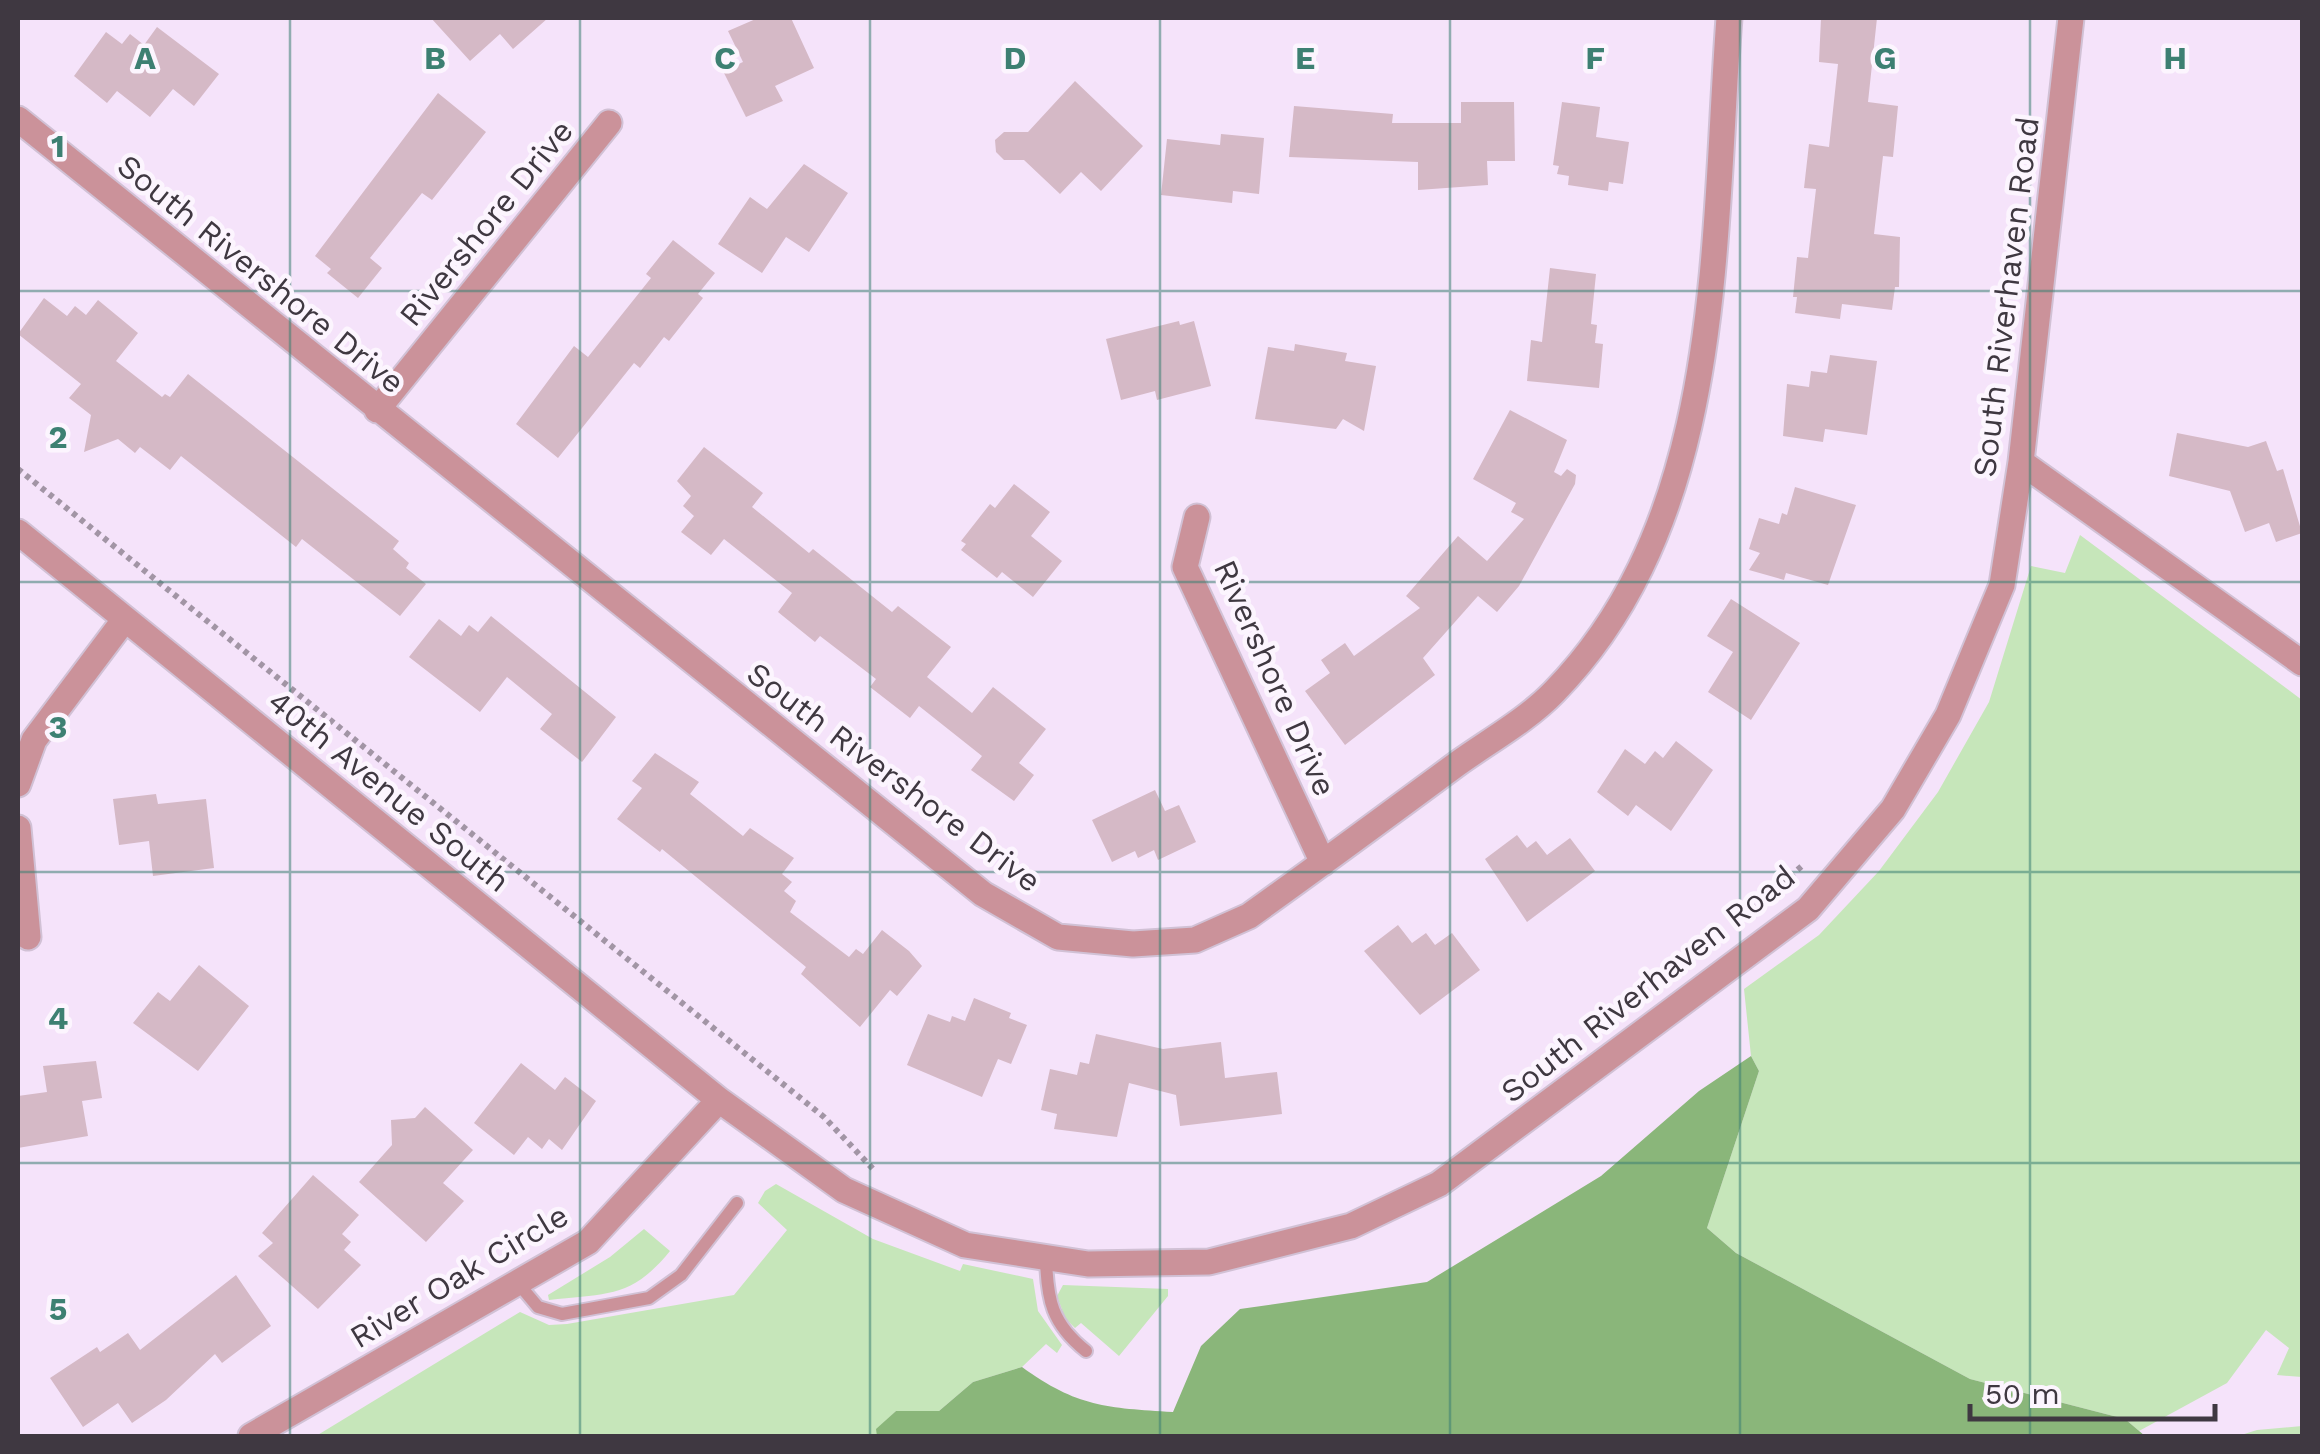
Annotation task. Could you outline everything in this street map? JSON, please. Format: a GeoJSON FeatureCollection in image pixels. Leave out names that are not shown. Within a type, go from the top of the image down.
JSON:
{"type":"FeatureCollection","features":[{"type":"Feature","properties":{"kind":"street","name":"South Rivershore Drive"},"geometry":{"type":"LineString","coordinates":[[18,119],[983,894],[1058,937],[1133,944],[1196,940],[1249,916],[1552,695],[1596,645],[1645,564],[1684,454],[1706,321],[1729,18]]}},
{"type":"Feature","properties":{"kind":"street","name":"South Riverhaven Road"},"geometry":{"type":"LineString","coordinates":[[719,1100],[844,1190],[965,1245],[1088,1264],[1208,1262],[1351,1226],[1440,1184],[1808,909],[1893,809],[1948,714],[2002,585],[2021,462],[2070,18]]}},
{"type":"Feature","properties":{"kind":"street","name":"Rivershore Drive"},"geometry":{"type":"LineString","coordinates":[[377,410],[609,123]]}},
{"type":"Feature","properties":{"kind":"street"},"geometry":{"type":"LineString","coordinates":[[2021,462],[2302,662]]}},
{"type":"Feature","properties":{"kind":"street","name":"Rivershore Drive"},"geometry":{"type":"LineString","coordinates":[[1197,517],[1186,566],[1323,863]]}},
{"type":"Feature","properties":{"kind":"street","name":"40th Avenue South"},"geometry":{"type":"LineString","coordinates":[[18,532],[719,1100]]}},
{"type":"Feature","properties":{"kind":"street"},"geometry":{"type":"LineString","coordinates":[[18,784],[34,740],[125,618]]}},
{"type":"Feature","properties":{"kind":"street"},"geometry":{"type":"LineString","coordinates":[[18,828],[28,937]]}},
{"type":"Feature","properties":{"kind":"street","name":"River Oak Circle"},"geometry":{"type":"LineString","coordinates":[[251,1436],[588,1242],[719,1100]]}},
{"type":"Feature","properties":{"kind":"lane"},"geometry":{"type":"LineString","coordinates":[[517,1282],[538,1307],[562,1314],[649,1298],[681,1275],[737,1203]]}},
{"type":"Feature","properties":{"kind":"lane"},"geometry":{"type":"LineString","coordinates":[[1046,1258],[1050,1308],[1068,1336],[1086,1351]]}},
{"type":"Feature","properties":{"kind":"path"},"geometry":{"type":"LineString","coordinates":[[18,469],[810,1106],[888,1179]]}},
{"type":"Feature","properties":{"kind":"path"},"geometry":{"type":"LineString","coordinates":[[1735,924],[1816,852]]}},
{"type":"Feature","properties":{"kind":"green space"},"geometry":{"type":"Polygon","coordinates":[[[2080,535],[2302,700],[2302,1377],[2277,1375],[2289,1348],[2266,1330],[2227,1383],[2139,1431],[2125,1419],[1970,1379],[1736,1253],[1707,1228],[1759,1071],[1751,1056],[1744,989],[1819,935],[1879,871],[1938,792],[1989,702],[2031,566],[2065,573],[2080,535]]]}},
{"type":"Feature","properties":{"kind":"green space"},"geometry":{"type":"Polygon","coordinates":[[[1751,1056],[1759,1071],[1707,1228],[1736,1253],[1970,1379],[2125,1419],[2145,1436],[877,1436],[876,1429],[896,1411],[939,1411],[973,1382],[1022,1367],[1060,1390],[1093,1403],[1173,1412],[1201,1346],[1240,1309],[1427,1282],[1601,1176],[1699,1091],[1751,1056]]]}},
{"type":"Feature","properties":{"kind":"green space"},"geometry":{"type":"Polygon","coordinates":[[[776,1184],[873,1239],[960,1271],[963,1264],[1033,1279],[1038,1311],[1062,1345],[1057,1353],[1046,1344],[1022,1367],[973,1382],[939,1411],[896,1411],[877,1429],[877,1436],[316,1436],[520,1312],[549,1325],[567,1324],[734,1295],[787,1230],[758,1203],[765,1191],[776,1184]]]}},
{"type":"Feature","properties":{"kind":"green space"},"geometry":{"type":"Polygon","coordinates":[[[644,1229],[670,1251],[643,1278],[617,1291],[549,1300],[548,1295],[610,1257],[644,1229]]]}},
{"type":"Feature","properties":{"kind":"green space"},"geometry":{"type":"Polygon","coordinates":[[[1063,1285],[1168,1289],[1168,1296],[1119,1356],[1081,1323],[1075,1328],[1065,1318],[1057,1296],[1063,1285]]]}},
{"type":"Feature","properties":{"kind":"green space"},"geometry":{"type":"Polygon","coordinates":[[[2302,1426],[2302,1436],[2238,1436],[2257,1430],[2302,1426]]]}},
{"type":"Feature","properties":{"kind":"building"},"geometry":{"type":"Polygon","coordinates":[[[431,18],[548,18],[513,49],[500,34],[470,61],[431,18]]]}},
{"type":"Feature","properties":{"kind":"building"},"geometry":{"type":"Polygon","coordinates":[[[758,18],[791,18],[814,68],[775,86],[783,101],[746,117],[723,71],[743,62],[728,31],[758,18]]]}},
{"type":"Feature","properties":{"kind":"building"},"geometry":{"type":"Polygon","coordinates":[[[1821,18],[1877,18],[1868,102],[1898,106],[1893,157],[1883,156],[1874,234],[1900,237],[1899,287],[1895,287],[1892,310],[1842,304],[1840,319],[1795,313],[1797,297],[1793,297],[1797,257],[1808,258],[1816,189],[1804,188],[1809,144],[1829,147],[1838,64],[1819,62],[1821,18]]]}},
{"type":"Feature","properties":{"kind":"building"},"geometry":{"type":"Polygon","coordinates":[[[157,27],[219,74],[194,106],[173,89],[150,117],[117,91],[107,103],[74,76],[106,32],[122,44],[130,34],[144,45],[157,27]]]}},
{"type":"Feature","properties":{"kind":"building"},"geometry":{"type":"Polygon","coordinates":[[[1075,81],[1143,146],[1101,191],[1081,172],[1060,194],[1024,160],[1004,160],[996,152],[995,140],[1004,132],[1028,132],[1075,81]]]}},
{"type":"Feature","properties":{"kind":"building"},"geometry":{"type":"Polygon","coordinates":[[[438,93],[486,132],[432,200],[422,193],[370,258],[382,268],[358,298],[327,273],[331,269],[315,256],[438,93]]]}},
{"type":"Feature","properties":{"kind":"building"},"geometry":{"type":"Polygon","coordinates":[[[1461,102],[1514,102],[1515,161],[1487,161],[1488,185],[1418,190],[1418,162],[1289,157],[1294,106],[1393,114],[1392,123],[1461,123],[1461,102]]]}},
{"type":"Feature","properties":{"kind":"building"},"geometry":{"type":"Polygon","coordinates":[[[1562,102],[1600,107],[1596,137],[1629,142],[1623,184],[1609,182],[1608,191],[1568,185],[1569,176],[1557,174],[1559,166],[1553,165],[1562,102]]]}},
{"type":"Feature","properties":{"kind":"building"},"geometry":{"type":"Polygon","coordinates":[[[1221,134],[1264,138],[1259,194],[1233,191],[1232,203],[1161,195],[1167,139],[1220,145],[1221,134]]]}},
{"type":"Feature","properties":{"kind":"building"},"geometry":{"type":"Polygon","coordinates":[[[804,164],[848,193],[809,252],[786,237],[762,273],[718,244],[750,197],[767,209],[804,164]]]}},
{"type":"Feature","properties":{"kind":"building"},"geometry":{"type":"Polygon","coordinates":[[[673,240],[715,273],[698,294],[703,298],[669,341],[664,337],[640,368],[634,363],[558,458],[516,424],[574,346],[588,357],[651,278],[646,274],[673,240]]]}},
{"type":"Feature","properties":{"kind":"building"},"geometry":{"type":"Polygon","coordinates":[[[1550,268],[1596,274],[1591,324],[1597,325],[1595,343],[1603,344],[1599,388],[1527,381],[1531,340],[1542,342],[1550,268]]]}},
{"type":"Feature","properties":{"kind":"building"},"geometry":{"type":"Polygon","coordinates":[[[44,298],[67,316],[75,306],[86,315],[98,300],[138,333],[116,361],[162,397],[170,397],[188,374],[399,541],[393,549],[409,563],[406,568],[426,584],[400,616],[302,539],[296,547],[181,456],[170,470],[140,447],[135,453],[118,439],[84,452],[91,415],[69,398],[81,384],[18,334],[44,298]]]}},
{"type":"Feature","properties":{"kind":"building"},"geometry":{"type":"Polygon","coordinates":[[[1179,321],[1180,325],[1194,321],[1211,386],[1157,400],[1155,391],[1121,400],[1106,339],[1179,321]]]}},
{"type":"Feature","properties":{"kind":"building"},"geometry":{"type":"Polygon","coordinates":[[[1295,344],[1347,353],[1345,361],[1376,366],[1364,431],[1343,419],[1336,429],[1255,419],[1268,347],[1294,351],[1295,344]]]}},
{"type":"Feature","properties":{"kind":"building"},"geometry":{"type":"Polygon","coordinates":[[[1830,355],[1877,361],[1867,435],[1825,429],[1823,442],[1783,436],[1787,384],[1809,387],[1811,371],[1827,373],[1830,355]]]}},
{"type":"Feature","properties":{"kind":"building"},"geometry":{"type":"Polygon","coordinates":[[[1510,410],[1567,440],[1554,472],[1561,476],[1567,469],[1576,475],[1575,484],[1519,586],[1497,612],[1478,596],[1423,658],[1435,675],[1345,745],[1305,691],[1330,673],[1321,660],[1345,643],[1354,656],[1420,608],[1406,596],[1458,536],[1487,561],[1524,519],[1511,512],[1516,503],[1473,479],[1510,410]]]}},
{"type":"Feature","properties":{"kind":"building"},"geometry":{"type":"Polygon","coordinates":[[[2177,433],[2248,447],[2266,441],[2277,471],[2283,469],[2302,533],[2276,542],[2269,523],[2245,532],[2230,491],[2169,476],[2177,433]]]}},
{"type":"Feature","properties":{"kind":"building"},"geometry":{"type":"Polygon","coordinates":[[[704,447],[763,493],[752,507],[892,612],[898,606],[951,647],[927,677],[972,713],[993,687],[1046,729],[1019,763],[1034,775],[1014,801],[971,770],[982,756],[919,706],[910,718],[870,687],[876,679],[820,636],[815,642],[778,612],[792,593],[724,539],[711,555],[681,532],[694,516],[683,506],[691,496],[677,481],[704,447]]]}},
{"type":"Feature","properties":{"kind":"building"},"geometry":{"type":"Polygon","coordinates":[[[1014,484],[1050,512],[1031,536],[1062,561],[1033,597],[1002,572],[997,578],[961,550],[966,544],[961,541],[990,504],[995,508],[1014,484]]]}},
{"type":"Feature","properties":{"kind":"building"},"geometry":{"type":"Polygon","coordinates":[[[1795,487],[1856,505],[1828,585],[1786,573],[1784,580],[1749,570],[1760,553],[1749,549],[1759,518],[1779,524],[1782,513],[1787,515],[1795,487]]]}},
{"type":"Feature","properties":{"kind":"building"},"geometry":{"type":"Polygon","coordinates":[[[1731,599],[1800,643],[1751,720],[1708,692],[1733,652],[1707,636],[1731,599]]]}},
{"type":"Feature","properties":{"kind":"building"},"geometry":{"type":"Polygon","coordinates":[[[491,616],[616,717],[582,762],[540,729],[552,714],[507,677],[480,712],[409,657],[439,619],[461,636],[469,625],[478,632],[491,616]]]}},
{"type":"Feature","properties":{"kind":"building"},"geometry":{"type":"Polygon","coordinates":[[[1676,741],[1713,770],[1671,831],[1636,805],[1628,816],[1597,792],[1625,749],[1645,764],[1655,751],[1663,758],[1676,741]]]}},
{"type":"Feature","properties":{"kind":"building"},"geometry":{"type":"Polygon","coordinates":[[[655,753],[699,782],[690,794],[743,836],[750,828],[794,858],[782,874],[792,882],[784,891],[796,901],[790,912],[849,957],[856,949],[863,954],[882,930],[909,951],[922,966],[897,996],[890,990],[860,1027],[801,974],[806,967],[662,849],[660,852],[617,819],[642,788],[632,781],[655,753]]]}},
{"type":"Feature","properties":{"kind":"building"},"geometry":{"type":"Polygon","coordinates":[[[1155,790],[1165,811],[1179,805],[1196,842],[1158,860],[1154,850],[1138,858],[1135,851],[1112,862],[1092,820],[1155,790]]]}},
{"type":"Feature","properties":{"kind":"building"},"geometry":{"type":"Polygon","coordinates":[[[156,794],[158,804],[206,799],[214,868],[153,876],[149,841],[119,845],[113,799],[156,794]]]}},
{"type":"Feature","properties":{"kind":"building"},"geometry":{"type":"Polygon","coordinates":[[[1517,835],[1527,848],[1536,841],[1547,855],[1570,838],[1595,871],[1527,922],[1485,859],[1517,835]]]}},
{"type":"Feature","properties":{"kind":"building"},"geometry":{"type":"Polygon","coordinates":[[[1398,925],[1412,943],[1426,933],[1435,945],[1452,933],[1480,970],[1420,1015],[1364,951],[1398,925]]]}},
{"type":"Feature","properties":{"kind":"building"},"geometry":{"type":"Polygon","coordinates":[[[199,965],[249,1006],[198,1071],[133,1023],[158,992],[170,1001],[199,965]]]}},
{"type":"Feature","properties":{"kind":"building"},"geometry":{"type":"Polygon","coordinates":[[[974,998],[1011,1013],[1009,1018],[1027,1025],[1011,1064],[998,1059],[982,1097],[907,1065],[928,1014],[950,1022],[952,1016],[965,1021],[974,998]]]}},
{"type":"Feature","properties":{"kind":"building"},"geometry":{"type":"Polygon","coordinates":[[[1096,1034],[1163,1049],[1221,1042],[1225,1078],[1277,1072],[1282,1114],[1180,1126],[1176,1095],[1129,1083],[1117,1137],[1054,1129],[1057,1114],[1041,1110],[1050,1069],[1077,1075],[1080,1062],[1089,1064],[1096,1034]]]}},
{"type":"Feature","properties":{"kind":"building"},"geometry":{"type":"Polygon","coordinates":[[[96,1061],[102,1098],[82,1101],[88,1136],[18,1148],[18,1096],[47,1092],[43,1066],[96,1061]]]}},
{"type":"Feature","properties":{"kind":"building"},"geometry":{"type":"Polygon","coordinates":[[[521,1063],[555,1090],[565,1077],[596,1101],[562,1150],[549,1139],[542,1149],[528,1137],[514,1155],[474,1123],[521,1063]]]}},
{"type":"Feature","properties":{"kind":"building"},"geometry":{"type":"Polygon","coordinates":[[[425,1107],[473,1150],[443,1183],[464,1201],[426,1242],[359,1182],[392,1145],[391,1120],[415,1118],[425,1107]]]}},
{"type":"Feature","properties":{"kind":"building"},"geometry":{"type":"Polygon","coordinates":[[[313,1175],[359,1215],[342,1234],[351,1242],[344,1250],[361,1265],[318,1309],[258,1256],[273,1243],[262,1233],[313,1175]]]}},
{"type":"Feature","properties":{"kind":"building"},"geometry":{"type":"Polygon","coordinates":[[[236,1275],[271,1326],[222,1363],[215,1354],[166,1400],[132,1423],[118,1403],[83,1427],[50,1378],[97,1347],[100,1352],[128,1333],[140,1350],[236,1275]]]}}]}
